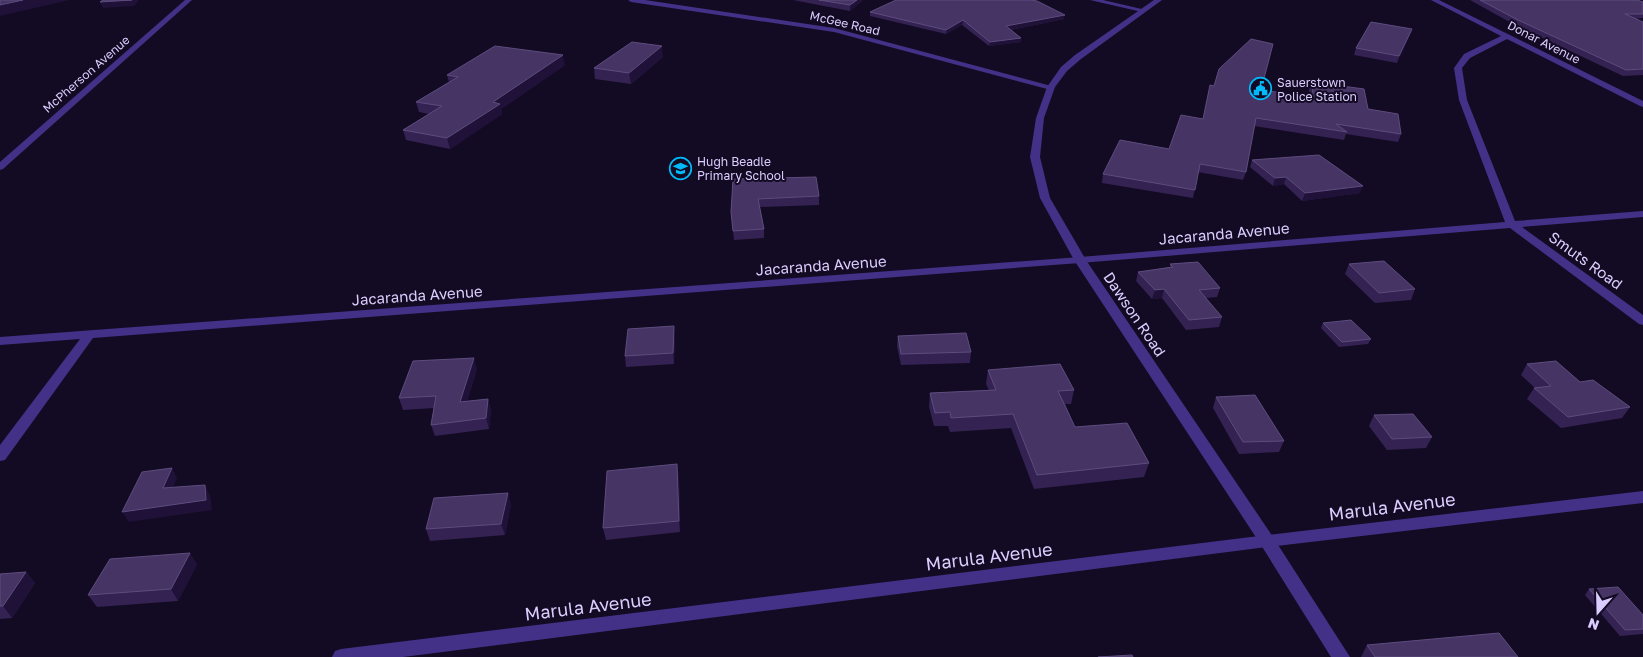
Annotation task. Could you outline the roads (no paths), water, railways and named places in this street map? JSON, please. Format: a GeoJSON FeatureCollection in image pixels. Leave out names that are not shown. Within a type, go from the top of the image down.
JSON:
{"type":"FeatureCollection","features":[{"type":"Feature","properties":{"kind":"street","name":"McPherson Avenue"},"geometry":{"type":"LineString","coordinates":[[0,167],[189,0]]}},
{"type":"Feature","properties":{"kind":"street","name":"McGee Road"},"geometry":{"type":"LineString","coordinates":[[631,0],[834,30],[1051,87]]}},
{"type":"Feature","properties":{"kind":"street"},"geometry":{"type":"LineString","coordinates":[[1093,0],[1142,10]]}},
{"type":"Feature","properties":{"kind":"street","name":"Dawson Road"},"geometry":{"type":"LineString","coordinates":[[1159,0],[1142,10],[1078,57],[1064,69],[1051,87],[1040,118],[1036,157],[1045,198],[1080,260],[1267,541],[1341,657]]}},
{"type":"Feature","properties":{"kind":"street","name":"Donar Avenue"},"geometry":{"type":"LineString","coordinates":[[1434,0],[1643,104]]}},
{"type":"Feature","properties":{"kind":"street"},"geometry":{"type":"LineString","coordinates":[[1507,36],[1467,56],[1458,68],[1463,100],[1511,224]]}},
{"type":"Feature","properties":{"kind":"street","name":"Jacaranda Avenue"},"geometry":{"type":"LineString","coordinates":[[0,341],[1080,260],[1643,214]]}},
{"type":"Feature","properties":{"kind":"street","name":"Smuts Road"},"geometry":{"type":"LineString","coordinates":[[1511,224],[1643,321]]}},
{"type":"Feature","properties":{"kind":"street"},"geometry":{"type":"LineString","coordinates":[[0,456],[89,335]]}},
{"type":"Feature","properties":{"kind":"street","name":"Marula Avenue"},"geometry":{"type":"LineString","coordinates":[[341,657],[1267,541],[1643,497]]}},
{"type":"Feature","properties":{"kind":"place","name":"Sauerstown Police Station"},"geometry":{"type":"Point","coordinates":[1261,89]}},
{"type":"Feature","properties":{"kind":"place","name":"Hugh Beadle Primary School"},"geometry":{"type":"Point","coordinates":[681,168]}}]}
